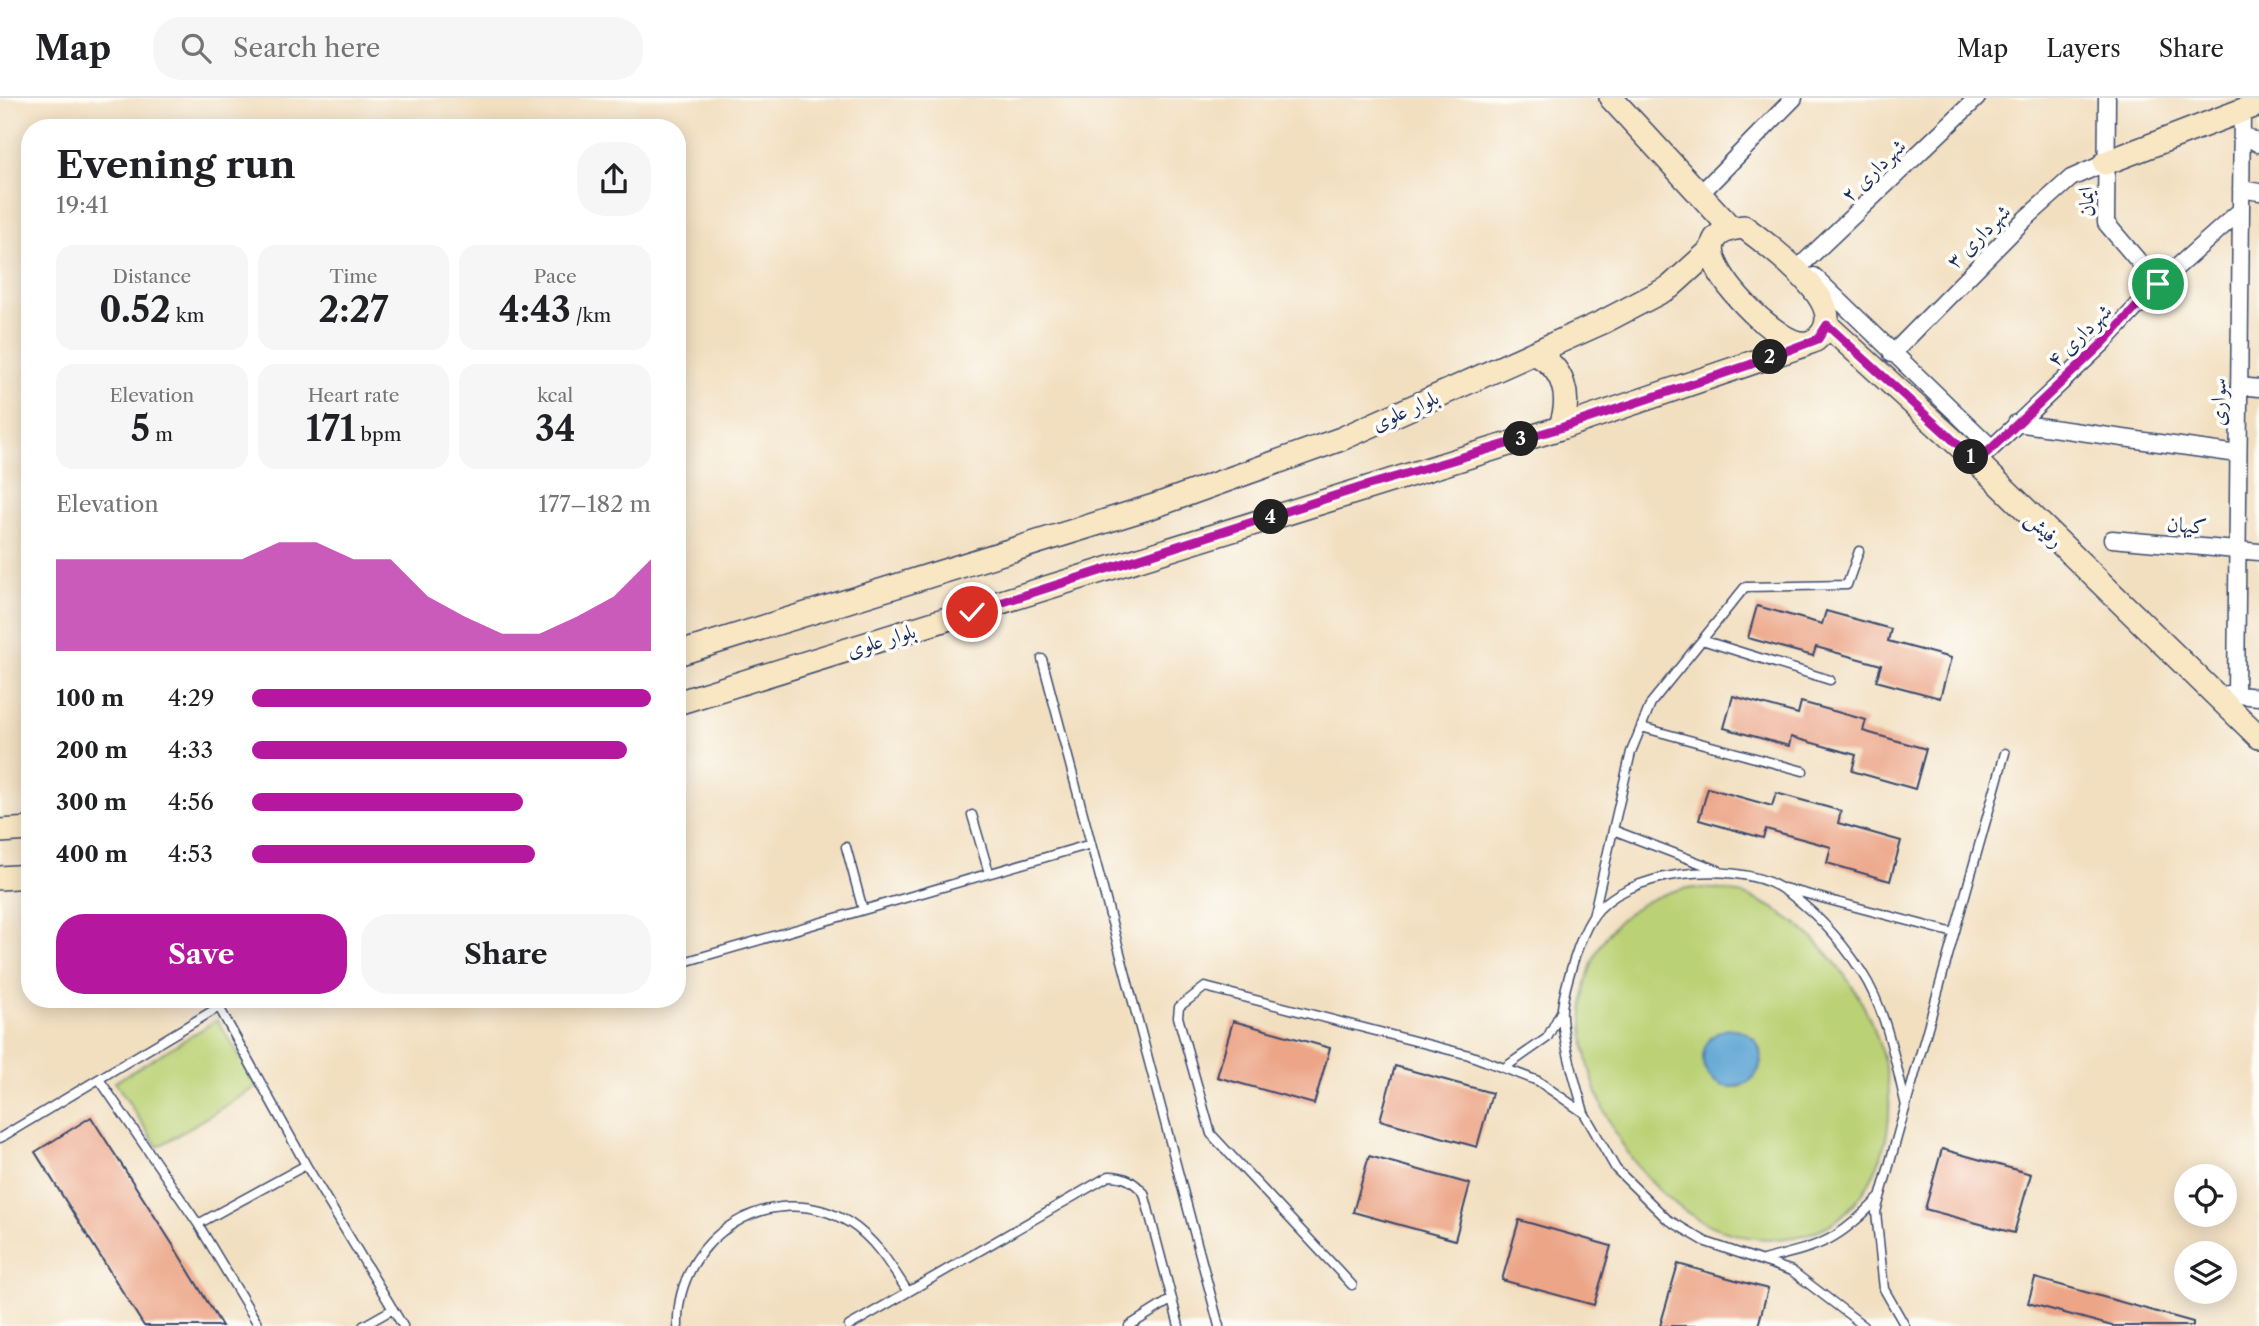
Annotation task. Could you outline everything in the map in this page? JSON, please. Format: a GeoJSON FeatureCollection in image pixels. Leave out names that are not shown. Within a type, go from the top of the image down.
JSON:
{"type":"FeatureCollection","features":[{"type":"Feature","properties":{"kind":"main road"},"geometry":{"type":"LineString","coordinates":[[1611,98],[1731,228],[1744,227],[1799,268],[1826,311],[1827,325],[1818,339],[1804,345],[1785,339],[1758,316],[1721,277],[1713,262],[1712,250]]}},
{"type":"Feature","properties":{"kind":"main road"},"geometry":{"type":"LineString","coordinates":[[2105,163],[2250,107]]}},
{"type":"Feature","properties":{"kind":"main road","name":"بلوار علوی"},"geometry":{"type":"LineString","coordinates":[[686,651],[1154,506],[1341,439],[1533,353],[1670,287],[1712,250],[1718,237],[1731,228]]}},
{"type":"Feature","properties":{"kind":"main road","name":"رفیش"},"geometry":{"type":"LineString","coordinates":[[1827,325],[1984,455],[2225,694],[2259,737]]}},
{"type":"Feature","properties":{"kind":"main road","name":"بلوار علوی"},"geometry":{"type":"LineString","coordinates":[[686,700],[1560,428],[1804,345]]}},
{"type":"Feature","properties":{"kind":"main road"},"geometry":{"type":"LineString","coordinates":[[1533,353],[1545,358],[1556,369],[1564,383],[1566,414],[1560,428]]}},
{"type":"Feature","properties":{"kind":"main road"},"geometry":{"type":"LineString","coordinates":[[0,831],[21,830]]}},
{"type":"Feature","properties":{"kind":"main road"},"geometry":{"type":"LineString","coordinates":[[0,878],[21,877]]}},
{"type":"Feature","properties":{"kind":"street"},"geometry":{"type":"LineString","coordinates":[[1700,194],[1794,98]]}},
{"type":"Feature","properties":{"kind":"street","name":"شهرداری ۲"},"geometry":{"type":"LineString","coordinates":[[1799,268],[1977,98]]}},
{"type":"Feature","properties":{"kind":"street","name":"ایمان"},"geometry":{"type":"LineString","coordinates":[[2107,98],[2106,223],[2158,284]]}},
{"type":"Feature","properties":{"kind":"street","name":"سواری"},"geometry":{"type":"LineString","coordinates":[[2225,694],[2238,550],[2242,134],[2250,107]]}},
{"type":"Feature","properties":{"kind":"street"},"geometry":{"type":"LineString","coordinates":[[2242,134],[2259,144]]}},
{"type":"Feature","properties":{"kind":"street","name":"شهرداری ۳"},"geometry":{"type":"LineString","coordinates":[[1892,354],[2024,220],[2071,178],[2105,163]]}},
{"type":"Feature","properties":{"kind":"street"},"geometry":{"type":"LineString","coordinates":[[2241,189],[2259,192]]}},
{"type":"Feature","properties":{"kind":"street","name":"شهرداری ۴"},"geometry":{"type":"LineString","coordinates":[[1984,455],[2103,343],[2158,284],[2241,210]]}},
{"type":"Feature","properties":{"kind":"street"},"geometry":{"type":"LineString","coordinates":[[1799,268],[1892,354],[1984,455]]}},
{"type":"Feature","properties":{"kind":"street"},"geometry":{"type":"LineString","coordinates":[[2239,386],[2259,388]]}},
{"type":"Feature","properties":{"kind":"street"},"geometry":{"type":"LineString","coordinates":[[2016,423],[2238,454]]}},
{"type":"Feature","properties":{"kind":"street","name":"کیهان"},"geometry":{"type":"LineString","coordinates":[[2112,539],[2259,552]]}},
{"type":"Feature","properties":{"kind":"street"},"geometry":{"type":"LineString","coordinates":[[2225,694],[2259,697]]}},
{"type":"Feature","properties":{"kind":"lane"},"geometry":{"type":"LineString","coordinates":[[1504,1068],[1547,1038],[1562,1010],[1577,955],[1593,916],[1631,752],[1651,703],[1745,587],[1847,584],[1858,551]]}},
{"type":"Feature","properties":{"kind":"lane"},"geometry":{"type":"LineString","coordinates":[[1702,640],[1830,680]]}},
{"type":"Feature","properties":{"kind":"lane"},"geometry":{"type":"LineString","coordinates":[[1042,659],[1219,1326]]}},
{"type":"Feature","properties":{"kind":"lane"},"geometry":{"type":"LineString","coordinates":[[1641,727],[1803,771]]}},
{"type":"Feature","properties":{"kind":"lane"},"geometry":{"type":"LineString","coordinates":[[1892,1326],[1903,1323],[1884,1289],[1876,1212],[2005,753]]}},
{"type":"Feature","properties":{"kind":"lane"},"geometry":{"type":"LineString","coordinates":[[972,815],[989,873]]}},
{"type":"Feature","properties":{"kind":"lane"},"geometry":{"type":"LineString","coordinates":[[1613,830],[1723,872],[1955,933]]}},
{"type":"Feature","properties":{"kind":"lane"},"geometry":{"type":"LineString","coordinates":[[686,961],[1091,844]]}},
{"type":"Feature","properties":{"kind":"lane"},"geometry":{"type":"LineString","coordinates":[[846,847],[863,910]]}},
{"type":"Feature","properties":{"kind":"lane"},"geometry":{"type":"LineString","coordinates":[[1593,916],[1624,891],[1676,874],[1723,872]]}},
{"type":"Feature","properties":{"kind":"lane"},"geometry":{"type":"LineString","coordinates":[[1778,886],[1814,914],[1861,971],[1886,1025],[1906,1107]]}},
{"type":"Feature","properties":{"kind":"lane"},"geometry":{"type":"LineString","coordinates":[[1352,1285],[1211,1134],[1178,1017],[1179,1007],[1205,987],[1469,1055],[1538,1081],[1584,1113]]}},
{"type":"Feature","properties":{"kind":"lane"},"geometry":{"type":"LineString","coordinates":[[0,1138],[217,1008]]}},
{"type":"Feature","properties":{"kind":"lane"},"geometry":{"type":"LineString","coordinates":[[220,1008],[306,1165],[403,1326]]}},
{"type":"Feature","properties":{"kind":"lane"},"geometry":{"type":"LineString","coordinates":[[1562,1010],[1584,1113],[1616,1169],[1667,1219],[1706,1242],[1792,1271],[1864,1326]]}},
{"type":"Feature","properties":{"kind":"lane"},"geometry":{"type":"LineString","coordinates":[[99,1079],[198,1224],[259,1326]]}},
{"type":"Feature","properties":{"kind":"lane"},"geometry":{"type":"LineString","coordinates":[[198,1224],[306,1165]]}},
{"type":"Feature","properties":{"kind":"lane"},"geometry":{"type":"LineString","coordinates":[[849,1326],[1109,1176],[1121,1176],[1134,1182],[1144,1193],[1179,1326]]}},
{"type":"Feature","properties":{"kind":"lane"},"geometry":{"type":"LineString","coordinates":[[1761,1261],[1820,1245],[1849,1230],[1880,1197]]}},
{"type":"Feature","properties":{"kind":"lane"},"geometry":{"type":"LineString","coordinates":[[678,1326],[680,1296],[685,1279],[702,1249],[729,1225],[744,1216],[779,1207],[814,1209],[847,1222],[875,1244],[908,1292]]}},
{"type":"Feature","properties":{"kind":"lane"},"geometry":{"type":"LineString","coordinates":[[1129,1326],[1172,1299]]}},
{"type":"Feature","properties":{"kind":"lane"},"geometry":{"type":"LineString","coordinates":[[363,1326],[393,1309]]}},
{"type":"Feature","properties":{"kind":"green space"},"geometry":{"type":"Polygon","coordinates":[[[1687,888],[1723,890],[1750,897],[1797,924],[1830,957],[1858,995],[1877,1038],[1888,1083],[1888,1129],[1875,1171],[1848,1210],[1832,1223],[1803,1235],[1772,1239],[1712,1226],[1660,1190],[1619,1139],[1592,1079],[1583,1017],[1593,960],[1627,914],[1687,888]],[[1726,1030],[1703,1056],[1704,1063],[1714,1079],[1725,1085],[1739,1087],[1759,1070],[1760,1053],[1749,1036],[1735,1030],[1726,1030]]]}},
{"type":"Feature","properties":{"kind":"green space"},"geometry":{"type":"Polygon","coordinates":[[[217,1020],[258,1086],[158,1147],[115,1082],[217,1020]]]}},
{"type":"Feature","properties":{"kind":"water"},"geometry":{"type":"Polygon","coordinates":[[[1732,1029],[1743,1031],[1756,1042],[1761,1058],[1759,1069],[1748,1082],[1732,1087],[1721,1085],[1708,1074],[1703,1058],[1705,1047],[1716,1034],[1732,1029]]]}},
{"type":"Feature","properties":{"kind":"building"},"geometry":{"type":"Polygon","coordinates":[[[1757,606],[1822,624],[1826,611],[1891,629],[1888,641],[1951,658],[1940,698],[1876,681],[1881,665],[1816,647],[1813,656],[1748,638],[1757,606]]]}},
{"type":"Feature","properties":{"kind":"building"},"geometry":{"type":"Polygon","coordinates":[[[1733,696],[1798,714],[1801,702],[1866,720],[1863,731],[1926,749],[1915,789],[1852,771],[1856,755],[1791,737],[1789,746],[1724,728],[1733,696]]]}},
{"type":"Feature","properties":{"kind":"building"},"geometry":{"type":"Polygon","coordinates":[[[1708,788],[1772,806],[1776,793],[1841,811],[1838,823],[1901,841],[1890,881],[1827,863],[1831,847],[1766,829],[1763,838],[1699,820],[1708,788]]]}},
{"type":"Feature","properties":{"kind":"building"},"geometry":{"type":"Polygon","coordinates":[[[1233,1021],[1330,1048],[1314,1104],[1217,1077],[1233,1021]]]}},
{"type":"Feature","properties":{"kind":"building"},"geometry":{"type":"Polygon","coordinates":[[[1395,1066],[1492,1093],[1477,1147],[1380,1120],[1395,1066]]]}},
{"type":"Feature","properties":{"kind":"building"},"geometry":{"type":"Polygon","coordinates":[[[91,1117],[222,1326],[144,1326],[35,1152],[91,1117]]]}},
{"type":"Feature","properties":{"kind":"building"},"geometry":{"type":"Polygon","coordinates":[[[1942,1149],[2031,1174],[2014,1233],[1925,1209],[1942,1149]]]}},
{"type":"Feature","properties":{"kind":"building"},"geometry":{"type":"Polygon","coordinates":[[[1369,1156],[1470,1184],[1455,1240],[1353,1212],[1369,1156]]]}},
{"type":"Feature","properties":{"kind":"building"},"geometry":{"type":"Polygon","coordinates":[[[1519,1220],[1611,1246],[1594,1305],[1502,1280],[1519,1220]]]}},
{"type":"Feature","properties":{"kind":"building"},"geometry":{"type":"Polygon","coordinates":[[[1678,1264],[1768,1289],[1758,1326],[1660,1326],[1678,1264]]]}},
{"type":"Feature","properties":{"kind":"building"},"geometry":{"type":"Polygon","coordinates":[[[2035,1278],[2193,1322],[2193,1326],[2112,1326],[2028,1303],[2035,1278]]]}},
{"type":"Feature","properties":{"kind":"route"},"geometry":{"type":"LineString","coordinates":[[972,612],[1362,487],[1560,428],[1749,365],[1818,339],[1827,325],[1977,462],[2103,343],[2158,284]]}}]}
